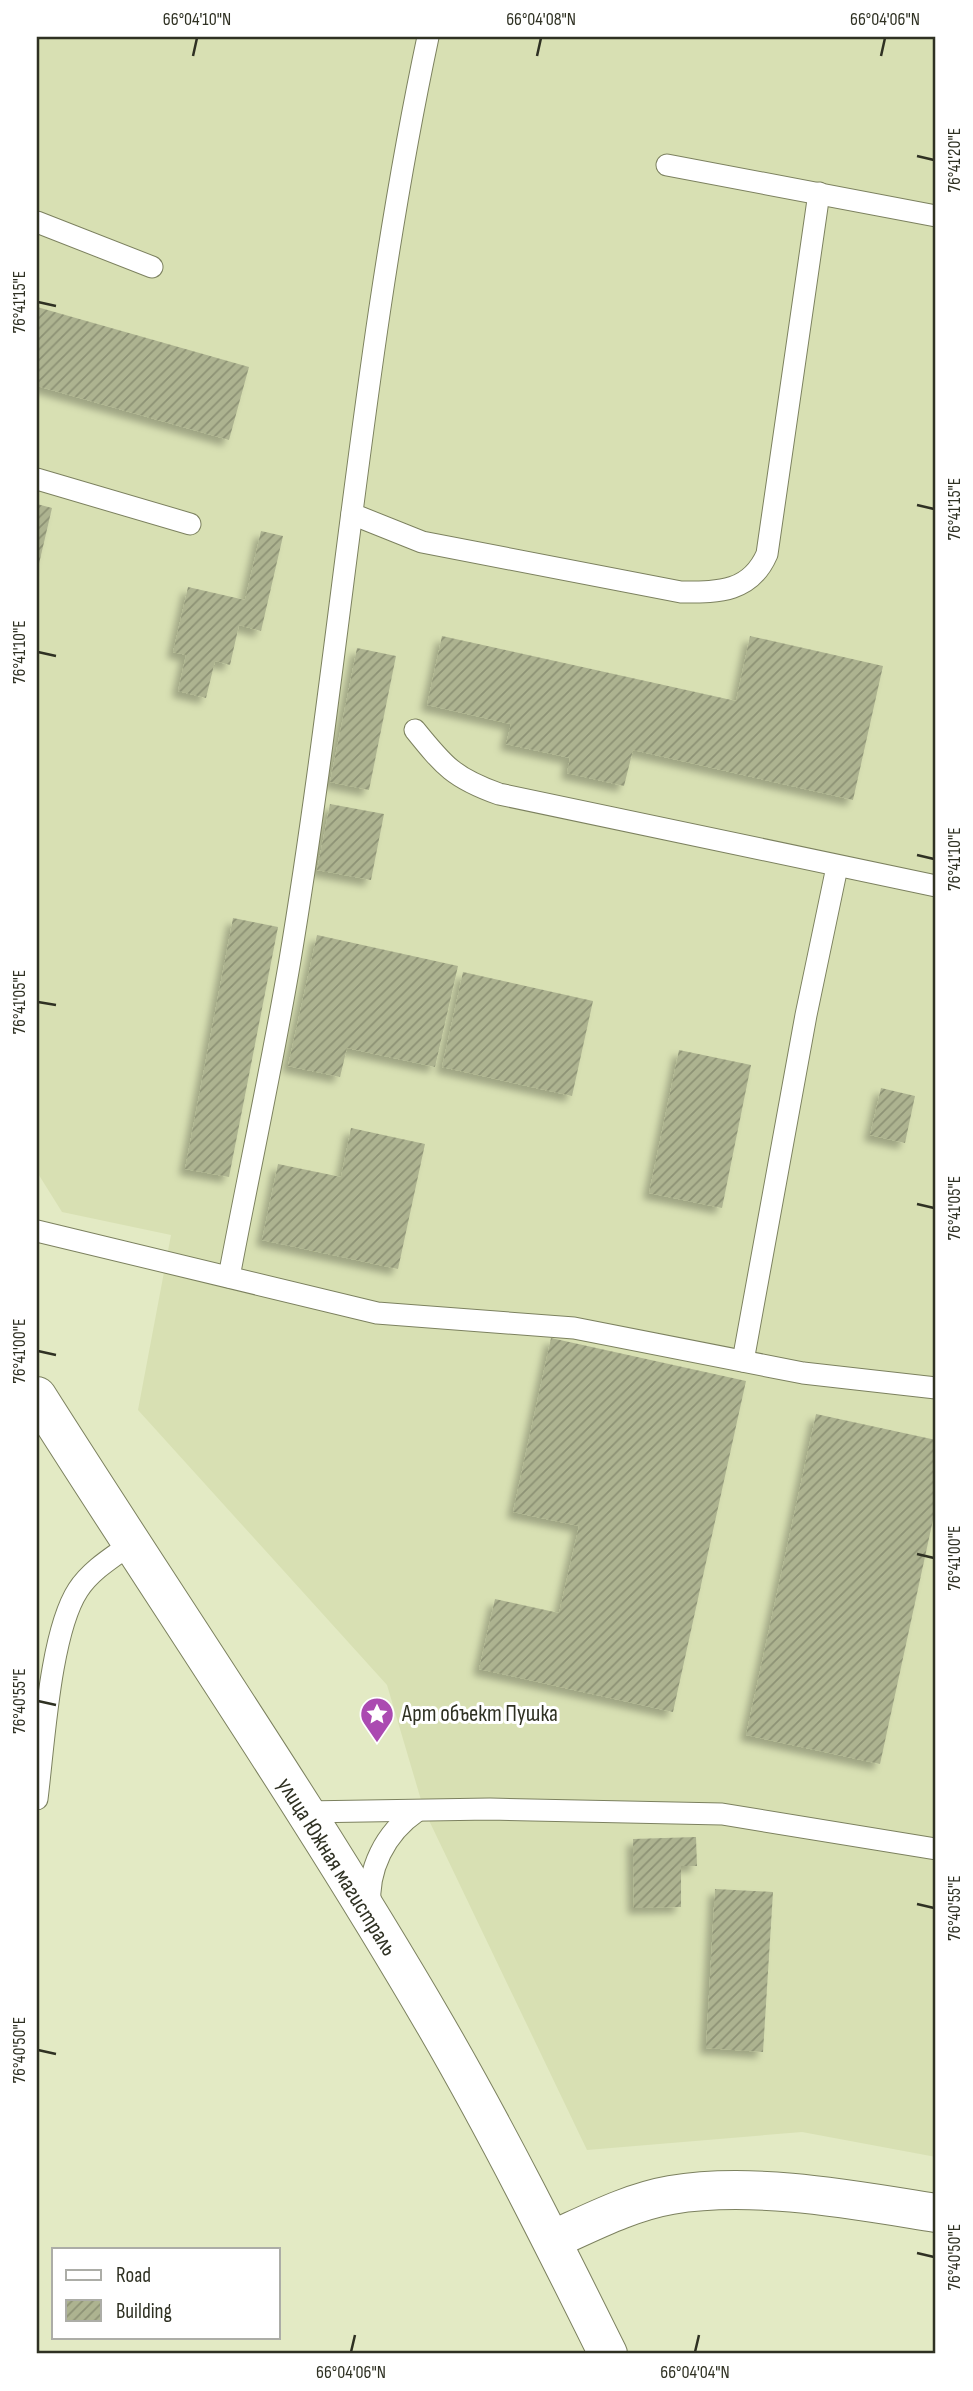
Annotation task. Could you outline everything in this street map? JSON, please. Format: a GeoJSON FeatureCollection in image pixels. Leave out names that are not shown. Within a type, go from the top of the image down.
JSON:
{"type":"FeatureCollection","features":[{"type":"Feature","properties":{"kind":"main road","name":"улица Южная магистраль"},"geometry":{"type":"LineString","coordinates":[[37,1396],[304,1812],[443,2038],[552,2240],[608,2354]]}},
{"type":"Feature","properties":{"kind":"main road"},"geometry":{"type":"LineString","coordinates":[[552,2240],[627,2207],[670,2195],[716,2191],[780,2193],[936,2213]]}},
{"type":"Feature","properties":{"kind":"lane"},"geometry":{"type":"LineString","coordinates":[[229,1277],[290,960],[383,289],[407,136],[428,37]]}},
{"type":"Feature","properties":{"kind":"lane"},"geometry":{"type":"LineString","coordinates":[[667,166],[936,216]]}},
{"type":"Feature","properties":{"kind":"lane"},"geometry":{"type":"LineString","coordinates":[[352,514],[422,542],[681,592],[717,592],[740,585],[759,572],[767,554],[819,194]]}},
{"type":"Feature","properties":{"kind":"lane"},"geometry":{"type":"LineString","coordinates":[[37,222],[152,267]]}},
{"type":"Feature","properties":{"kind":"lane"},"geometry":{"type":"LineString","coordinates":[[37,479],[190,524]]}},
{"type":"Feature","properties":{"kind":"lane"},"geometry":{"type":"LineString","coordinates":[[415,730],[444,767],[470,784],[499,794],[936,886]]}},
{"type":"Feature","properties":{"kind":"lane"},"geometry":{"type":"LineString","coordinates":[[743,1361],[806,1015],[837,867]]}},
{"type":"Feature","properties":{"kind":"lane"},"geometry":{"type":"LineString","coordinates":[[37,1231],[377,1313],[574,1328],[803,1373],[936,1388]]}},
{"type":"Feature","properties":{"kind":"lane"},"geometry":{"type":"LineString","coordinates":[[37,1799],[64,1616],[79,1589],[99,1567],[131,1544]]}},
{"type":"Feature","properties":{"kind":"lane"},"geometry":{"type":"LineString","coordinates":[[304,1812],[490,1809],[722,1814],[936,1849]]}},
{"type":"Feature","properties":{"kind":"lane"},"geometry":{"type":"LineString","coordinates":[[376,1928],[369,1896],[378,1857],[396,1829],[417,1811]]}},
{"type":"Feature","properties":{"kind":"shaded area"},"geometry":{"type":"Polygon","coordinates":[[[37,37],[936,37],[936,2157],[802,2132],[587,2150],[424,1810],[387,1685],[138,1410],[171,1235],[62,1212],[37,1172],[37,37]]]}},
{"type":"Feature","properties":{"kind":"building"},"geometry":{"type":"Polygon","coordinates":[[[37,307],[249,367],[229,440],[37,386],[37,307]]]}},
{"type":"Feature","properties":{"kind":"building"},"geometry":{"type":"Polygon","coordinates":[[[37,504],[52,508],[38,568],[37,567],[37,504]]]}},
{"type":"Feature","properties":{"kind":"building"},"geometry":{"type":"Polygon","coordinates":[[[261,531],[283,536],[261,631],[239,625],[230,665],[215,661],[206,698],[178,691],[186,655],[173,652],[188,587],[245,600],[261,531]]]}},
{"type":"Feature","properties":{"kind":"building"},"geometry":{"type":"Polygon","coordinates":[[[442,636],[736,701],[750,636],[883,666],[853,800],[633,750],[624,786],[567,773],[570,758],[506,744],[511,724],[427,705],[442,636]]]}},
{"type":"Feature","properties":{"kind":"building"},"geometry":{"type":"Polygon","coordinates":[[[357,648],[396,656],[369,790],[330,782],[357,648]]]}},
{"type":"Feature","properties":{"kind":"building"},"geometry":{"type":"Polygon","coordinates":[[[330,804],[384,814],[371,880],[317,870],[330,804]]]}},
{"type":"Feature","properties":{"kind":"building"},"geometry":{"type":"Polygon","coordinates":[[[233,918],[278,927],[229,1177],[185,1169],[233,918]]]}},
{"type":"Feature","properties":{"kind":"building"},"geometry":{"type":"Polygon","coordinates":[[[317,935],[458,966],[435,1067],[347,1048],[340,1077],[288,1066],[317,935]]]}},
{"type":"Feature","properties":{"kind":"building"},"geometry":{"type":"Polygon","coordinates":[[[463,972],[593,1001],[572,1096],[442,1067],[463,972]]]}},
{"type":"Feature","properties":{"kind":"building"},"geometry":{"type":"Polygon","coordinates":[[[679,1050],[751,1065],[722,1208],[649,1193],[679,1050]]]}},
{"type":"Feature","properties":{"kind":"building"},"geometry":{"type":"Polygon","coordinates":[[[881,1088],[915,1096],[905,1143],[870,1135],[881,1088]]]}},
{"type":"Feature","properties":{"kind":"building"},"geometry":{"type":"Polygon","coordinates":[[[351,1128],[425,1144],[398,1269],[262,1240],[278,1164],[341,1177],[351,1128]]]}},
{"type":"Feature","properties":{"kind":"building"},"geometry":{"type":"Polygon","coordinates":[[[551,1338],[746,1381],[673,1712],[479,1669],[495,1599],[559,1613],[579,1526],[513,1512],[551,1338]]]}},
{"type":"Feature","properties":{"kind":"building"},"geometry":{"type":"Polygon","coordinates":[[[816,1414],[936,1440],[936,1506],[880,1764],[746,1735],[816,1414]]]}},
{"type":"Feature","properties":{"kind":"building"},"geometry":{"type":"Polygon","coordinates":[[[696,1837],[697,1866],[681,1866],[681,1907],[634,1908],[633,1839],[696,1837]]]}},
{"type":"Feature","properties":{"kind":"building"},"geometry":{"type":"Polygon","coordinates":[[[715,1889],[773,1892],[763,2052],[706,2048],[715,1889]]]}},
{"type":"Feature","properties":{"kind":"place","name":"Арт объект Пушка"},"geometry":{"type":"Point","coordinates":[377,1744]}}]}
